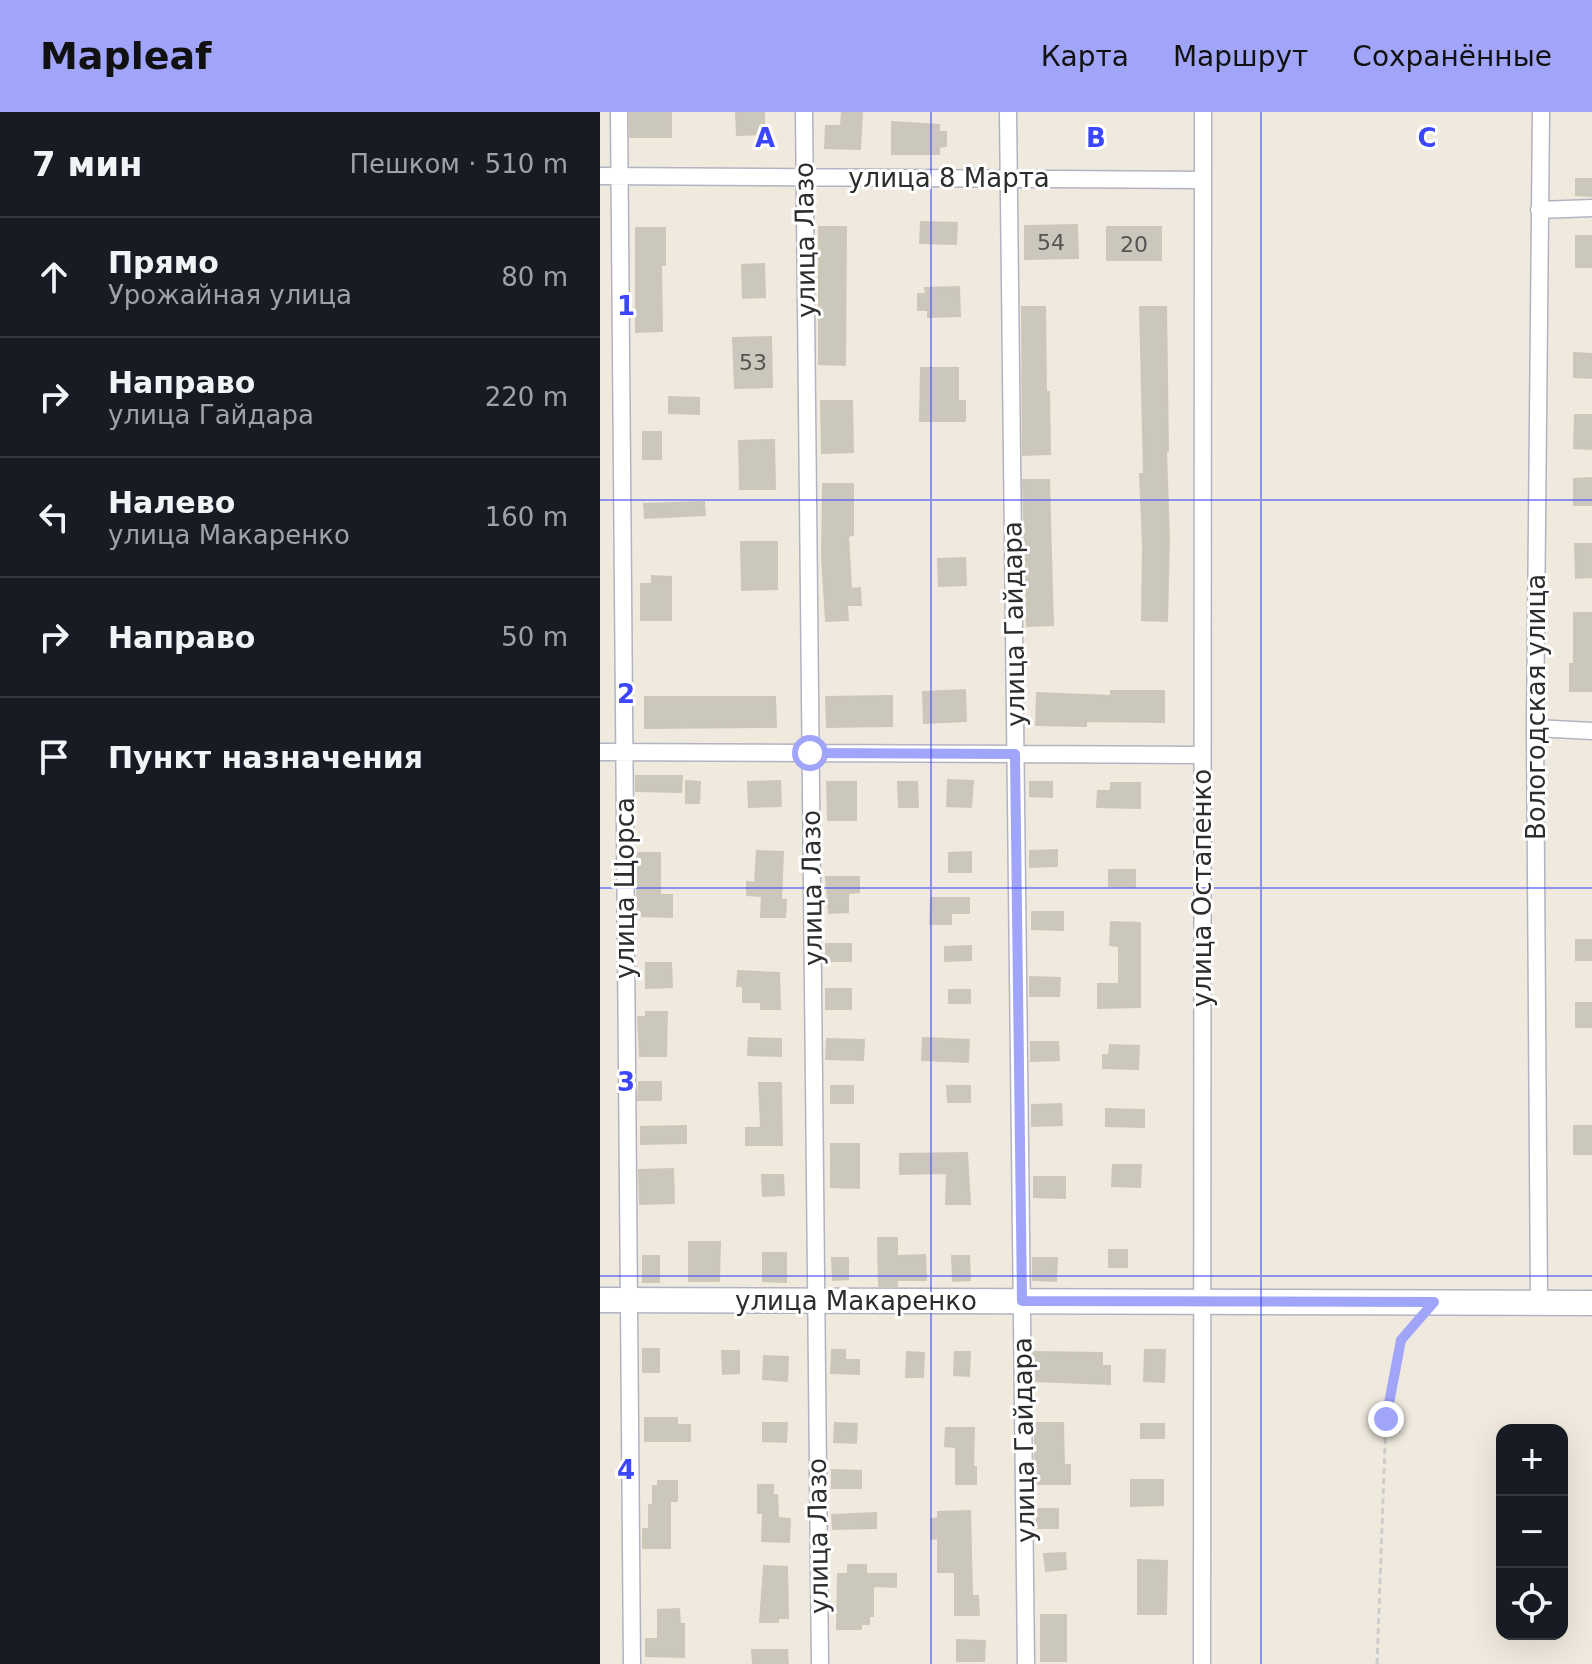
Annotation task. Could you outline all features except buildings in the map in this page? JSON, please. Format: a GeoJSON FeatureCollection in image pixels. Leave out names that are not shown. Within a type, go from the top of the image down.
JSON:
{"type":"FeatureCollection","features":[{"type":"Feature","properties":{"kind":"street","name":"улица Щорса"},"geometry":{"type":"LineString","coordinates":[[619,112],[632,1664]]}},
{"type":"Feature","properties":{"kind":"street","name":"улица Лазо"},"geometry":{"type":"LineString","coordinates":[[804,112],[820,1664]]}},
{"type":"Feature","properties":{"kind":"street","name":"улица Гайдара"},"geometry":{"type":"LineString","coordinates":[[1008,112],[1026,1664]]}},
{"type":"Feature","properties":{"kind":"street","name":"улица Остапенко"},"geometry":{"type":"LineString","coordinates":[[1202,1664],[1203,112]]}},
{"type":"Feature","properties":{"kind":"street","name":"Вологодская улица"},"geometry":{"type":"LineString","coordinates":[[1539,1303],[1535,728],[1541,112]]}},
{"type":"Feature","properties":{"kind":"street","name":"улица 8 Марта"},"geometry":{"type":"LineString","coordinates":[[600,176],[1203,180]]}},
{"type":"Feature","properties":{"kind":"street"},"geometry":{"type":"LineString","coordinates":[[1539,210],[1592,208]]}},
{"type":"Feature","properties":{"kind":"street"},"geometry":{"type":"LineString","coordinates":[[1535,728],[1592,731]]}},
{"type":"Feature","properties":{"kind":"street"},"geometry":{"type":"LineString","coordinates":[[600,752],[1202,755]]}},
{"type":"Feature","properties":{"kind":"street","name":"улица Макаренко"},"geometry":{"type":"LineString","coordinates":[[600,1300],[1592,1303]]}},
{"type":"Feature","properties":{"kind":"path"},"geometry":{"type":"LineString","coordinates":[[1377,1664],[1386,1419],[1401,1340],[1434,1302]]}},
{"type":"Feature","properties":{"kind":"route"},"geometry":{"type":"LineString","coordinates":[[810,753],[1015,754],[1022,1301],[1434,1302],[1401,1340],[1386,1419]]}}]}
